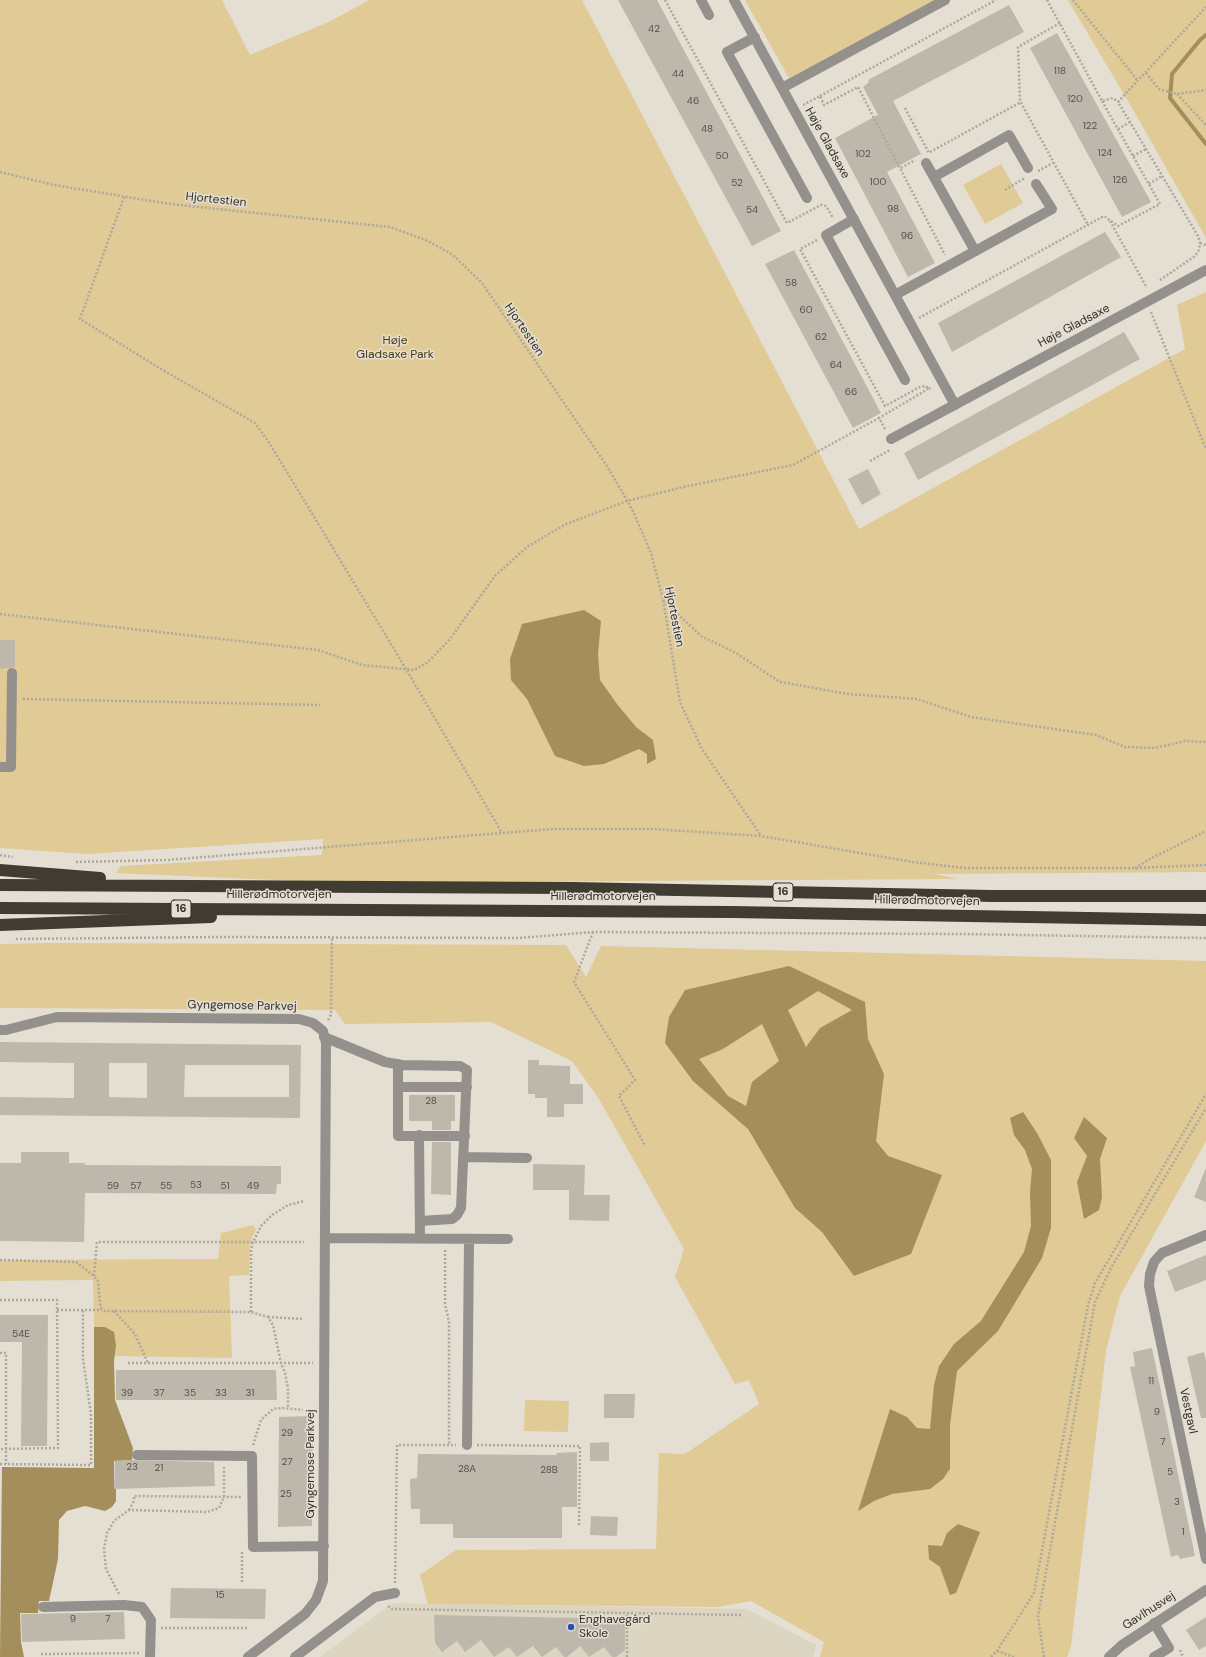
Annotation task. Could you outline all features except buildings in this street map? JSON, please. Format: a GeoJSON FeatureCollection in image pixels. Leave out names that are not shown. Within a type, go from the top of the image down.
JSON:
{"type":"FeatureCollection","features":[{"type":"Feature","properties":{"kind":"highway"},"geometry":{"type":"LineString","coordinates":[[0,870],[182,886]]}},
{"type":"Feature","properties":{"kind":"highway","name":"Hillerødmotorvejen"},"geometry":{"type":"LineString","coordinates":[[0,885],[572,888],[992,896],[1206,896]]}},
{"type":"Feature","properties":{"kind":"highway","name":"Hillerødmotorvejen"},"geometry":{"type":"LineString","coordinates":[[0,908],[732,912],[1206,920]]}},
{"type":"Feature","properties":{"kind":"highway"},"geometry":{"type":"LineString","coordinates":[[0,925],[363,910]]}},
{"type":"Feature","properties":{"kind":"street"},"geometry":{"type":"LineString","coordinates":[[701,0],[709,15]]}},
{"type":"Feature","properties":{"kind":"street","name":"Høje Gladsaxe"},"geometry":{"type":"LineString","coordinates":[[734,0],[955,405]]}},
{"type":"Feature","properties":{"kind":"street"},"geometry":{"type":"LineString","coordinates":[[782,88],[945,0]]}},
{"type":"Feature","properties":{"kind":"street"},"geometry":{"type":"LineString","coordinates":[[755,37],[726,52],[807,198]]}},
{"type":"Feature","properties":{"kind":"street"},"geometry":{"type":"LineString","coordinates":[[934,177],[1009,135],[1028,168]]}},
{"type":"Feature","properties":{"kind":"street"},"geometry":{"type":"LineString","coordinates":[[922,159],[934,177],[975,251]]}},
{"type":"Feature","properties":{"kind":"street"},"geometry":{"type":"LineString","coordinates":[[895,295],[1052,209],[1036,184]]}},
{"type":"Feature","properties":{"kind":"street"},"geometry":{"type":"LineString","coordinates":[[854,219],[826,235],[905,380]]}},
{"type":"Feature","properties":{"kind":"street","name":"Høje Gladsaxe"},"geometry":{"type":"LineString","coordinates":[[891,439],[1206,270]]}},
{"type":"Feature","properties":{"kind":"street"},"geometry":{"type":"LineString","coordinates":[[0,767],[11,767],[12,673]]}},
{"type":"Feature","properties":{"kind":"street","name":"Gyngemose Parkvej"},"geometry":{"type":"LineString","coordinates":[[0,1030],[6,1030],[57,1017],[299,1019],[313,1023],[323,1034],[326,1051],[323,1581],[316,1600],[305,1614],[248,1657]]}},
{"type":"Feature","properties":{"kind":"street"},"geometry":{"type":"LineString","coordinates":[[323,1034],[378,1059],[398,1064],[463,1067],[468,1073],[461,1208],[457,1215],[452,1219],[420,1221]]}},
{"type":"Feature","properties":{"kind":"street"},"geometry":{"type":"LineString","coordinates":[[398,1064],[398,1136],[465,1136]]}},
{"type":"Feature","properties":{"kind":"street"},"geometry":{"type":"LineString","coordinates":[[398,1087],[467,1088]]}},
{"type":"Feature","properties":{"kind":"street"},"geometry":{"type":"LineString","coordinates":[[419,1135],[420,1239]]}},
{"type":"Feature","properties":{"kind":"street"},"geometry":{"type":"LineString","coordinates":[[464,1157],[527,1158]]}},
{"type":"Feature","properties":{"kind":"street","name":"Vestgavl"},"geometry":{"type":"LineString","coordinates":[[1206,1235],[1162,1253],[1154,1262],[1150,1274],[1149,1286],[1206,1559]]}},
{"type":"Feature","properties":{"kind":"street"},"geometry":{"type":"LineString","coordinates":[[326,1238],[445,1240],[508,1239]]}},
{"type":"Feature","properties":{"kind":"street"},"geometry":{"type":"LineString","coordinates":[[467,1445],[469,1240]]}},
{"type":"Feature","properties":{"kind":"street"},"geometry":{"type":"LineString","coordinates":[[137,1455],[252,1456],[253,1547],[324,1546]]}},
{"type":"Feature","properties":{"kind":"street","name":"Gavlhusvej"},"geometry":{"type":"LineString","coordinates":[[1109,1657],[1122,1645],[1206,1590]]}},
{"type":"Feature","properties":{"kind":"street"},"geometry":{"type":"LineString","coordinates":[[295,1657],[375,1597],[395,1593]]}},
{"type":"Feature","properties":{"kind":"street"},"geometry":{"type":"LineString","coordinates":[[43,1607],[124,1605],[142,1607],[151,1620],[150,1655]]}},
{"type":"Feature","properties":{"kind":"street"},"geometry":{"type":"LineString","coordinates":[[1154,1623],[1169,1648],[1154,1657]]}},
{"type":"Feature","properties":{"kind":"path"},"geometry":{"type":"LineString","coordinates":[[665,0],[787,224],[821,205],[826,206],[832,216],[848,208]]}},
{"type":"Feature","properties":{"kind":"path"},"geometry":{"type":"LineString","coordinates":[[794,110],[996,0]]}},
{"type":"Feature","properties":{"kind":"path"},"geometry":{"type":"LineString","coordinates":[[910,323],[1104,216],[1118,226],[1160,204],[1102,101],[1048,0]]}},
{"type":"Feature","properties":{"kind":"path"},"geometry":{"type":"LineString","coordinates":[[1073,0],[1138,81]]}},
{"type":"Feature","properties":{"kind":"path"},"geometry":{"type":"LineString","coordinates":[[1118,102],[1206,7]]}},
{"type":"Feature","properties":{"kind":"path"},"geometry":{"type":"LineString","coordinates":[[1060,23],[1018,46],[1021,102],[1088,225]]}},
{"type":"Feature","properties":{"kind":"path"},"geometry":{"type":"LineString","coordinates":[[1146,73],[1159,89],[1162,90],[1177,94],[1206,90]]}},
{"type":"Feature","properties":{"kind":"path"},"geometry":{"type":"LineString","coordinates":[[820,96],[824,105],[858,87],[950,265]]}},
{"type":"Feature","properties":{"kind":"path"},"geometry":{"type":"LineString","coordinates":[[1177,94],[1206,125]]}},
{"type":"Feature","properties":{"kind":"path"},"geometry":{"type":"LineString","coordinates":[[1102,101],[1113,98],[1118,102],[1198,236],[1200,243],[1199,250],[1195,256],[1159,280]]}},
{"type":"Feature","properties":{"kind":"path"},"geometry":{"type":"LineString","coordinates":[[901,168],[922,159],[929,152],[1021,102]]}},
{"type":"Feature","properties":{"kind":"path"},"geometry":{"type":"LineString","coordinates":[[905,108],[929,152]]}},
{"type":"Feature","properties":{"kind":"path"},"geometry":{"type":"LineString","coordinates":[[1118,129],[1130,122]]}},
{"type":"Feature","properties":{"kind":"path"},"geometry":{"type":"LineString","coordinates":[[1133,156],[1146,149]]}},
{"type":"Feature","properties":{"kind":"path"},"geometry":{"type":"LineString","coordinates":[[922,159],[929,152]]}},
{"type":"Feature","properties":{"kind":"path","name":"Hjortestien"},"geometry":{"type":"LineString","coordinates":[[0,172],[54,185],[170,204],[390,227],[428,241],[453,255],[482,283],[606,466],[627,500],[651,553],[663,599],[680,702],[702,749],[761,836]]}},
{"type":"Feature","properties":{"kind":"path"},"geometry":{"type":"LineString","coordinates":[[1148,184],[1162,176]]}},
{"type":"Feature","properties":{"kind":"path"},"geometry":{"type":"LineString","coordinates":[[124,197],[80,319],[161,369],[255,423],[270,444],[406,669],[502,833]]}},
{"type":"Feature","properties":{"kind":"path"},"geometry":{"type":"LineString","coordinates":[[1109,220],[1148,290]]}},
{"type":"Feature","properties":{"kind":"path"},"geometry":{"type":"LineString","coordinates":[[826,235],[800,249],[886,406],[920,386]]}},
{"type":"Feature","properties":{"kind":"path"},"geometry":{"type":"LineString","coordinates":[[1200,243],[1206,245]]}},
{"type":"Feature","properties":{"kind":"path"},"geometry":{"type":"LineString","coordinates":[[1151,286],[1148,290],[1147,302],[1206,449]]}},
{"type":"Feature","properties":{"kind":"path"},"geometry":{"type":"LineString","coordinates":[[0,614],[318,650],[362,665],[414,670],[427,663],[450,639],[495,576],[527,547],[566,524],[627,500],[793,465],[879,418],[928,389]]}},
{"type":"Feature","properties":{"kind":"path"},"geometry":{"type":"LineString","coordinates":[[879,418],[891,439]]}},
{"type":"Feature","properties":{"kind":"path"},"geometry":{"type":"LineString","coordinates":[[663,599],[701,636],[736,653],[780,682],[848,694],[917,699],[971,717],[1096,735],[1125,747],[1154,748],[1185,741],[1206,742]]}},
{"type":"Feature","properties":{"kind":"path"},"geometry":{"type":"LineString","coordinates":[[12,699],[320,705]]}},
{"type":"Feature","properties":{"kind":"path"},"geometry":{"type":"LineString","coordinates":[[76,862],[167,860],[552,829],[653,829],[761,836],[913,862],[964,868],[1135,868],[1206,865]]}},
{"type":"Feature","properties":{"kind":"path"},"geometry":{"type":"LineString","coordinates":[[1135,868],[1206,831]]}},
{"type":"Feature","properties":{"kind":"path"},"geometry":{"type":"LineString","coordinates":[[0,855],[15,857]]}},
{"type":"Feature","properties":{"kind":"path"},"geometry":{"type":"LineString","coordinates":[[593,932],[574,982],[635,1080],[620,1096],[645,1146]]}},
{"type":"Feature","properties":{"kind":"path"},"geometry":{"type":"LineString","coordinates":[[16,939],[332,937],[519,938],[593,932],[954,934],[1206,938]]}},
{"type":"Feature","properties":{"kind":"path"},"geometry":{"type":"LineString","coordinates":[[323,1034],[331,1015],[332,937]]}},
{"type":"Feature","properties":{"kind":"path"},"geometry":{"type":"LineString","coordinates":[[991,1657],[997,1651],[1034,1593],[1088,1305],[1095,1283],[1206,1094]]}},
{"type":"Feature","properties":{"kind":"path"},"geometry":{"type":"LineString","coordinates":[[1044,1657],[1038,1616],[1095,1302],[1111,1268],[1206,1108]]}},
{"type":"Feature","properties":{"kind":"path"},"geometry":{"type":"LineString","coordinates":[[251,1312],[251,1251],[253,1242],[261,1226],[272,1215],[288,1205],[304,1202]]}},
{"type":"Feature","properties":{"kind":"path"},"geometry":{"type":"LineString","coordinates":[[445,1240],[444,1304],[449,1322],[449,1445]]}},
{"type":"Feature","properties":{"kind":"path"},"geometry":{"type":"LineString","coordinates":[[94,1276],[97,1242],[304,1242]]}},
{"type":"Feature","properties":{"kind":"path"},"geometry":{"type":"LineString","coordinates":[[0,1260],[70,1260],[76,1262],[98,1281],[100,1304],[103,1310]]}},
{"type":"Feature","properties":{"kind":"path"},"geometry":{"type":"LineString","coordinates":[[0,1300],[57,1300],[58,1448],[0,1449]]}},
{"type":"Feature","properties":{"kind":"path"},"geometry":{"type":"LineString","coordinates":[[57,1310],[251,1312],[268,1317],[303,1319]]}},
{"type":"Feature","properties":{"kind":"path"},"geometry":{"type":"LineString","coordinates":[[0,1464],[91,1465],[91,1414],[83,1359],[83,1310]]}},
{"type":"Feature","properties":{"kind":"path"},"geometry":{"type":"LineString","coordinates":[[114,1311],[135,1334],[148,1363]]}},
{"type":"Feature","properties":{"kind":"path"},"geometry":{"type":"LineString","coordinates":[[268,1317],[273,1325],[281,1363],[285,1373],[288,1389],[288,1408]]}},
{"type":"Feature","properties":{"kind":"path"},"geometry":{"type":"LineString","coordinates":[[0,1353],[6,1353],[6,1464]]}},
{"type":"Feature","properties":{"kind":"path"},"geometry":{"type":"LineString","coordinates":[[128,1363],[303,1363]]}},
{"type":"Feature","properties":{"kind":"path"},"geometry":{"type":"LineString","coordinates":[[252,1456],[253,1445],[261,1420],[273,1409],[288,1408],[303,1410]]}},
{"type":"Feature","properties":{"kind":"path"},"geometry":{"type":"LineString","coordinates":[[395,1593],[397,1445],[580,1446],[579,1527]]}},
{"type":"Feature","properties":{"kind":"path"},"geometry":{"type":"LineString","coordinates":[[129,1510],[207,1512],[219,1508],[224,1497],[224,1456]]}},
{"type":"Feature","properties":{"kind":"path"},"geometry":{"type":"LineString","coordinates":[[124,1605],[106,1569],[104,1548],[107,1533],[114,1522],[129,1510],[134,1501],[134,1496],[252,1497]]}},
{"type":"Feature","properties":{"kind":"path"},"geometry":{"type":"LineString","coordinates":[[242,1582],[242,1547],[253,1547]]}},
{"type":"Feature","properties":{"kind":"path"},"geometry":{"type":"LineString","coordinates":[[375,1597],[392,1609],[741,1615]]}},
{"type":"Feature","properties":{"kind":"path"},"geometry":{"type":"LineString","coordinates":[[627,1614],[627,1657]]}},
{"type":"Feature","properties":{"kind":"path"},"geometry":{"type":"LineString","coordinates":[[151,1628],[249,1628]]}},
{"type":"Feature","properties":{"kind":"path"},"geometry":{"type":"LineString","coordinates":[[997,1651],[1014,1657]]}},
{"type":"Feature","properties":{"kind":"path"},"geometry":{"type":"LineString","coordinates":[[41,1654],[150,1655]]}},
{"type":"Feature","properties":{"kind":"shaded area"},"geometry":{"type":"Polygon","coordinates":[[[584,610],[601,621],[598,654],[600,680],[636,727],[653,740],[656,759],[647,764],[647,754],[639,749],[604,764],[584,766],[555,756],[527,699],[511,680],[510,659],[522,624],[584,610]]]}},
{"type":"Feature","properties":{"kind":"shaded area"},"geometry":{"type":"Polygon","coordinates":[[[789,966],[865,1002],[868,1039],[884,1074],[876,1141],[888,1156],[942,1175],[911,1254],[854,1276],[822,1232],[795,1208],[748,1129],[693,1081],[665,1043],[669,1017],[685,990],[789,966]],[[818,991],[788,1010],[806,1047],[820,1028],[852,1010],[818,991]],[[762,1024],[723,1049],[699,1059],[728,1096],[746,1106],[752,1082],[779,1061],[762,1024]]]}},
{"type":"Feature","properties":{"kind":"shaded area"},"geometry":{"type":"Polygon","coordinates":[[[1023,1112],[1037,1133],[1051,1160],[1051,1228],[1042,1258],[998,1331],[957,1371],[950,1425],[950,1469],[943,1479],[930,1489],[892,1494],[874,1501],[858,1511],[890,1409],[907,1417],[917,1428],[930,1429],[934,1385],[939,1366],[954,1344],[981,1321],[1024,1252],[1031,1226],[1030,1192],[1032,1169],[1025,1150],[1014,1135],[1010,1118],[1023,1112]]]}},
{"type":"Feature","properties":{"kind":"shaded area"},"geometry":{"type":"Polygon","coordinates":[[[1084,1117],[1107,1138],[1100,1159],[1102,1197],[1099,1210],[1084,1219],[1077,1182],[1087,1156],[1074,1138],[1084,1117]]]}},
{"type":"Feature","properties":{"kind":"shaded area"},"geometry":{"type":"Polygon","coordinates":[[[94,1327],[105,1327],[114,1332],[116,1346],[114,1361],[115,1400],[133,1448],[132,1460],[114,1461],[114,1489],[116,1489],[116,1501],[112,1507],[105,1511],[85,1506],[67,1511],[59,1520],[58,1559],[49,1601],[39,1601],[38,1613],[20,1613],[21,1642],[24,1657],[0,1657],[2,1467],[94,1468],[94,1327]]]}},
{"type":"Feature","properties":{"kind":"shaded area"},"geometry":{"type":"Polygon","coordinates":[[[958,1524],[980,1532],[956,1593],[950,1595],[940,1567],[929,1559],[928,1545],[942,1546],[947,1533],[958,1524]]]}},
{"type":"Feature","properties":{"kind":"shaded area","name":"Enghavegård Skole"},"geometry":{"type":"Polygon","coordinates":[[[393,1603],[747,1609],[816,1645],[813,1657],[320,1657],[393,1603]]]}},
{"type":"Feature","properties":{"kind":"green space","name":"Høje Gladsaxe Park"},"geometry":{"type":"Polygon","coordinates":[[[0,0],[222,0],[250,55],[331,21],[369,0],[582,0],[859,529],[1185,349],[1177,305],[1206,292],[1206,872],[935,874],[958,879],[463,882],[299,881],[116,873],[121,866],[322,855],[323,839],[86,854],[0,848],[0,0]]]}},
{"type":"Feature","properties":{"kind":"green space"},"geometry":{"type":"Polygon","coordinates":[[[745,0],[937,0],[789,78],[745,0]]]}},
{"type":"Feature","properties":{"kind":"green space"},"geometry":{"type":"Polygon","coordinates":[[[1068,0],[1206,0],[1206,238],[1128,101],[1068,0]]]}},
{"type":"Feature","properties":{"kind":"green space"},"geometry":{"type":"Polygon","coordinates":[[[1001,164],[1023,203],[985,224],[963,185],[1001,164]]]}},
{"type":"Feature","properties":{"kind":"green space"},"geometry":{"type":"Polygon","coordinates":[[[0,944],[566,945],[586,977],[601,946],[1206,961],[1206,1141],[1120,1296],[1106,1351],[1071,1646],[1067,1657],[820,1657],[824,1642],[751,1601],[718,1607],[428,1604],[420,1575],[456,1550],[656,1549],[659,1453],[685,1454],[759,1404],[749,1380],[735,1384],[675,1277],[684,1249],[599,1099],[572,1061],[491,1022],[345,1024],[335,1010],[0,1008],[0,944]]]}},
{"type":"Feature","properties":{"kind":"green space"},"geometry":{"type":"Polygon","coordinates":[[[253,1225],[256,1230],[252,1237],[250,1247],[249,1275],[229,1276],[232,1358],[115,1356],[116,1346],[105,1327],[94,1327],[93,1280],[0,1281],[0,1260],[218,1259],[221,1233],[253,1225]]]}},
{"type":"Feature","properties":{"kind":"green space"},"geometry":{"type":"Polygon","coordinates":[[[525,1400],[569,1401],[568,1432],[524,1431],[525,1400]]]}},
{"type":"Feature","properties":{"kind":"waterway"},"geometry":{"type":"LineString","coordinates":[[1206,35],[1200,40],[1172,74],[1170,98],[1206,144]]}},
{"type":"Feature","properties":{"kind":"place","name":"Enghavegård Skole"},"geometry":{"type":"Point","coordinates":[571,1627]}}]}
